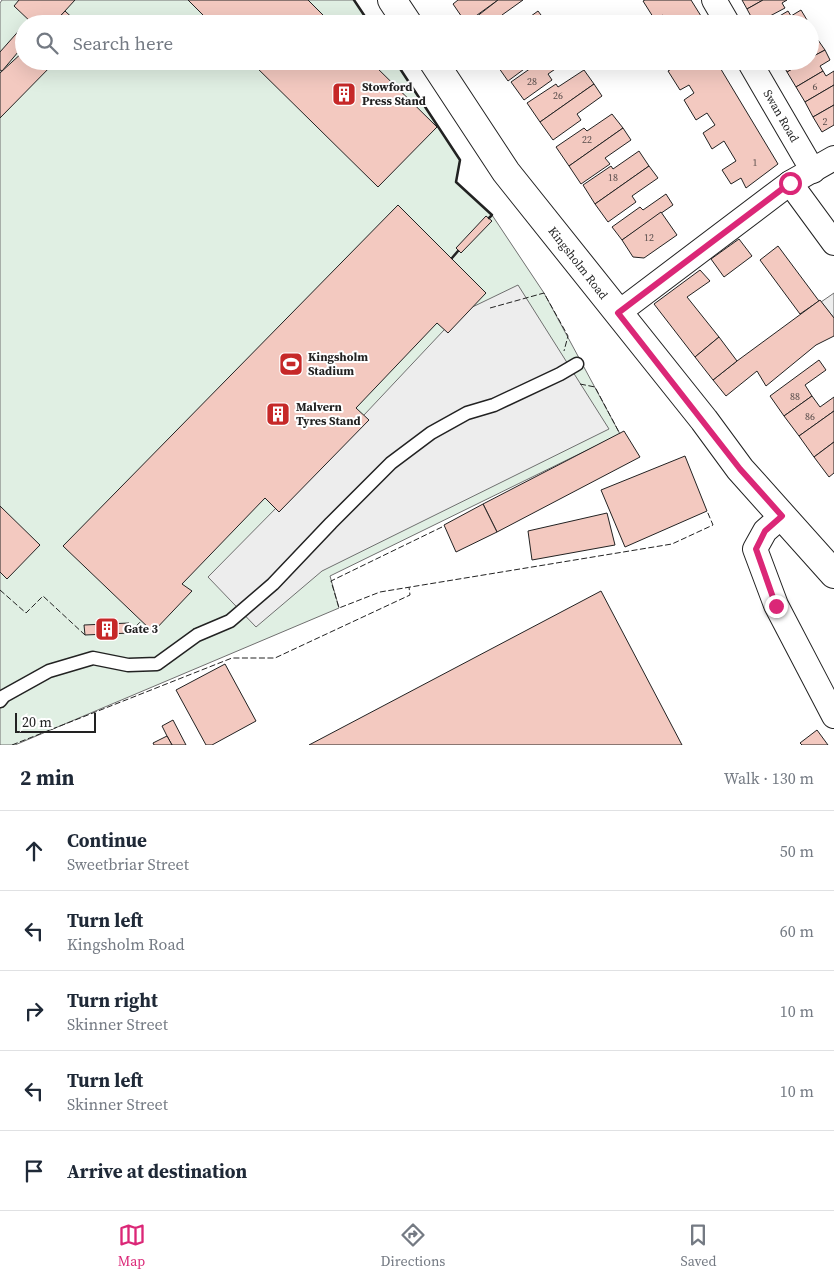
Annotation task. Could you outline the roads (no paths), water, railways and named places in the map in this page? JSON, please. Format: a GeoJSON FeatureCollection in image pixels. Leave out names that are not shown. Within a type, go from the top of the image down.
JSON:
{"type":"FeatureCollection","features":[{"type":"Feature","properties":{"kind":"main road"},"geometry":{"type":"LineString","coordinates":[[392,0],[402,15]]}},
{"type":"Feature","properties":{"kind":"main road","name":"Kingsholm Road"},"geometry":{"type":"LineString","coordinates":[[439,70],[506,172],[740,469],[834,574]]}},
{"type":"Feature","properties":{"kind":"street"},"geometry":{"type":"LineString","coordinates":[[714,0],[723,15]]}},
{"type":"Feature","properties":{"kind":"street","name":"Swan Road"},"geometry":{"type":"LineString","coordinates":[[755,70],[813,170]]}},
{"type":"Feature","properties":{"kind":"street"},"geometry":{"type":"LineString","coordinates":[[618,313],[790,183],[834,158]]}},
{"type":"Feature","properties":{"kind":"street"},"geometry":{"type":"LineString","coordinates":[[790,183],[834,243]]}},
{"type":"Feature","properties":{"kind":"street"},"geometry":{"type":"LineString","coordinates":[[787,521],[765,531],[756,549],[776,606],[834,716]]}},
{"type":"Feature","properties":{"kind":"lane"},"geometry":{"type":"LineString","coordinates":[[0,701],[4,696],[49,671],[93,658],[128,665],[157,664],[197,635],[230,621],[273,584],[331,522],[391,463],[431,433],[467,413],[494,404],[560,374],[577,364]]}},
{"type":"Feature","properties":{"kind":"place","name":"Stowford Press Stand"},"geometry":{"type":"Point","coordinates":[344,94]}},
{"type":"Feature","properties":{"kind":"place","name":"Kingsholm Stadium"},"geometry":{"type":"Point","coordinates":[291,364]}},
{"type":"Feature","properties":{"kind":"place","name":"Malvern Tyres Stand"},"geometry":{"type":"Point","coordinates":[278,414]}},
{"type":"Feature","properties":{"kind":"place","name":"Gate 3"},"geometry":{"type":"Point","coordinates":[107,629]}}]}
